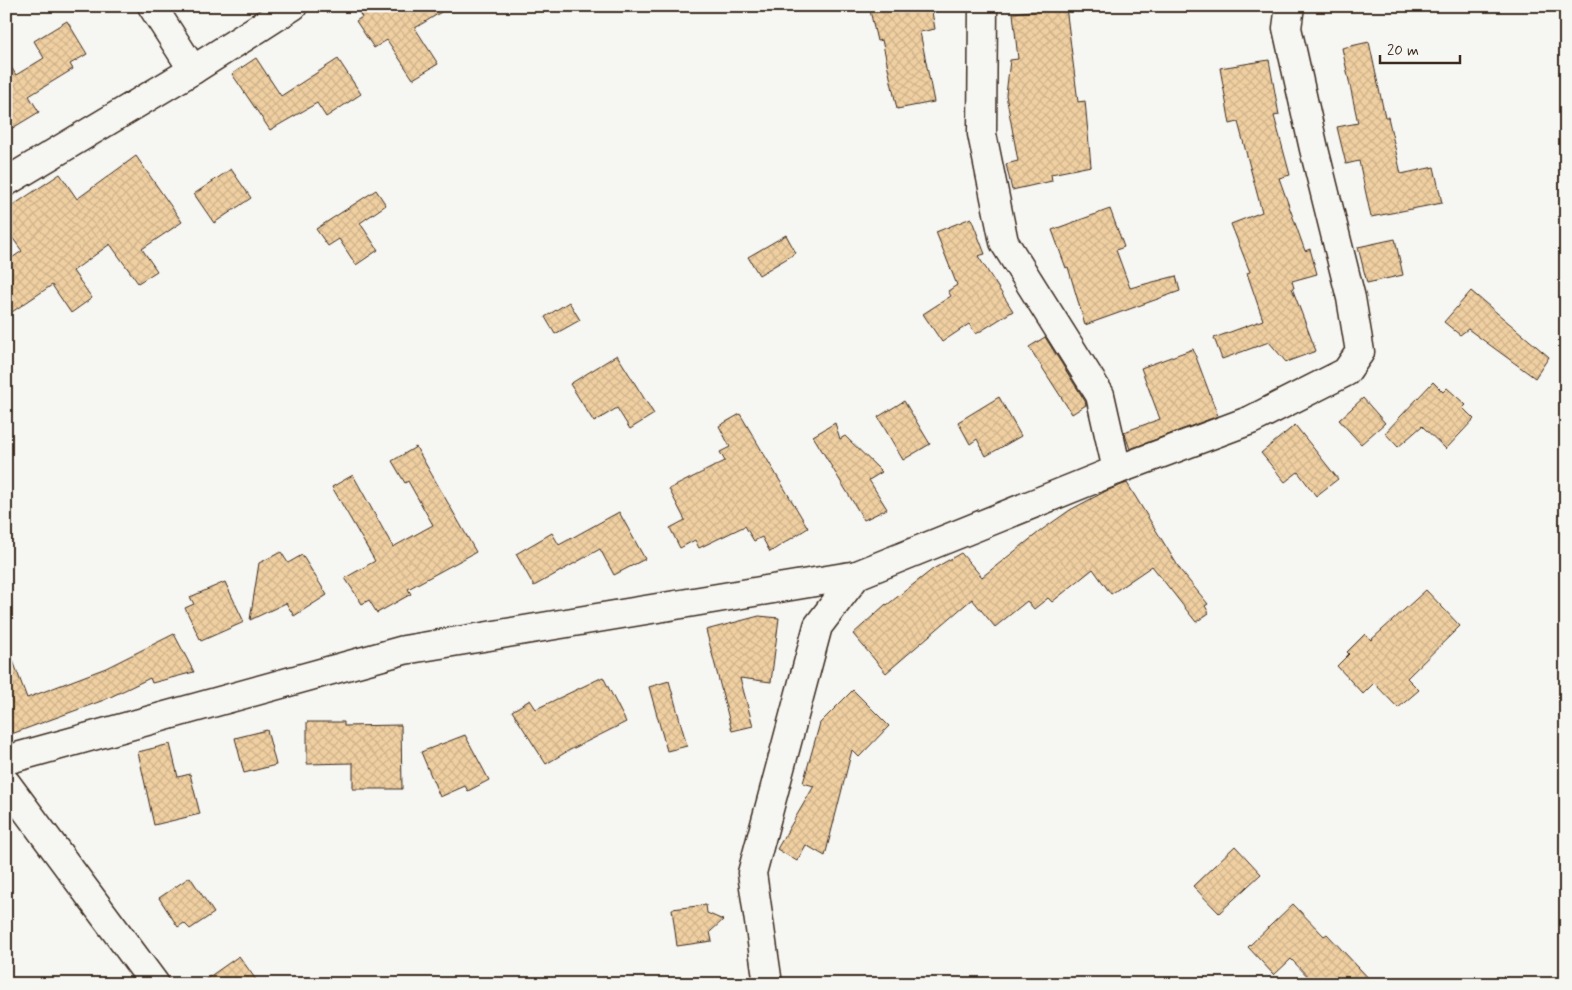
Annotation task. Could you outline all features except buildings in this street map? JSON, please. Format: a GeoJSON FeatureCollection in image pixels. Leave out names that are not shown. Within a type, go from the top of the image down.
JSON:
{"type":"FeatureCollection","features":[{"type":"Feature","properties":{"kind":"street"},"geometry":{"type":"LineString","coordinates":[[152,6],[193,70]]}},
{"type":"Feature","properties":{"kind":"street"},"geometry":{"type":"LineString","coordinates":[[6,182],[193,70],[293,6]]}},
{"type":"Feature","properties":{"kind":"street"},"geometry":{"type":"LineString","coordinates":[[983,6],[982,134],[1004,242],[1100,395],[1117,470]]}},
{"type":"Feature","properties":{"kind":"street"},"geometry":{"type":"LineString","coordinates":[[6,760],[404,650],[857,575],[1117,470],[1251,420],[1346,372],[1360,352],[1352,298],[1314,149],[1287,28],[1290,6]]}},
{"type":"Feature","properties":{"kind":"street"},"geometry":{"type":"LineString","coordinates":[[768,984],[752,873],[818,626],[857,575]]}},
{"type":"Feature","properties":{"kind":"street"},"geometry":{"type":"LineString","coordinates":[[6,783],[155,984]]}}]}
